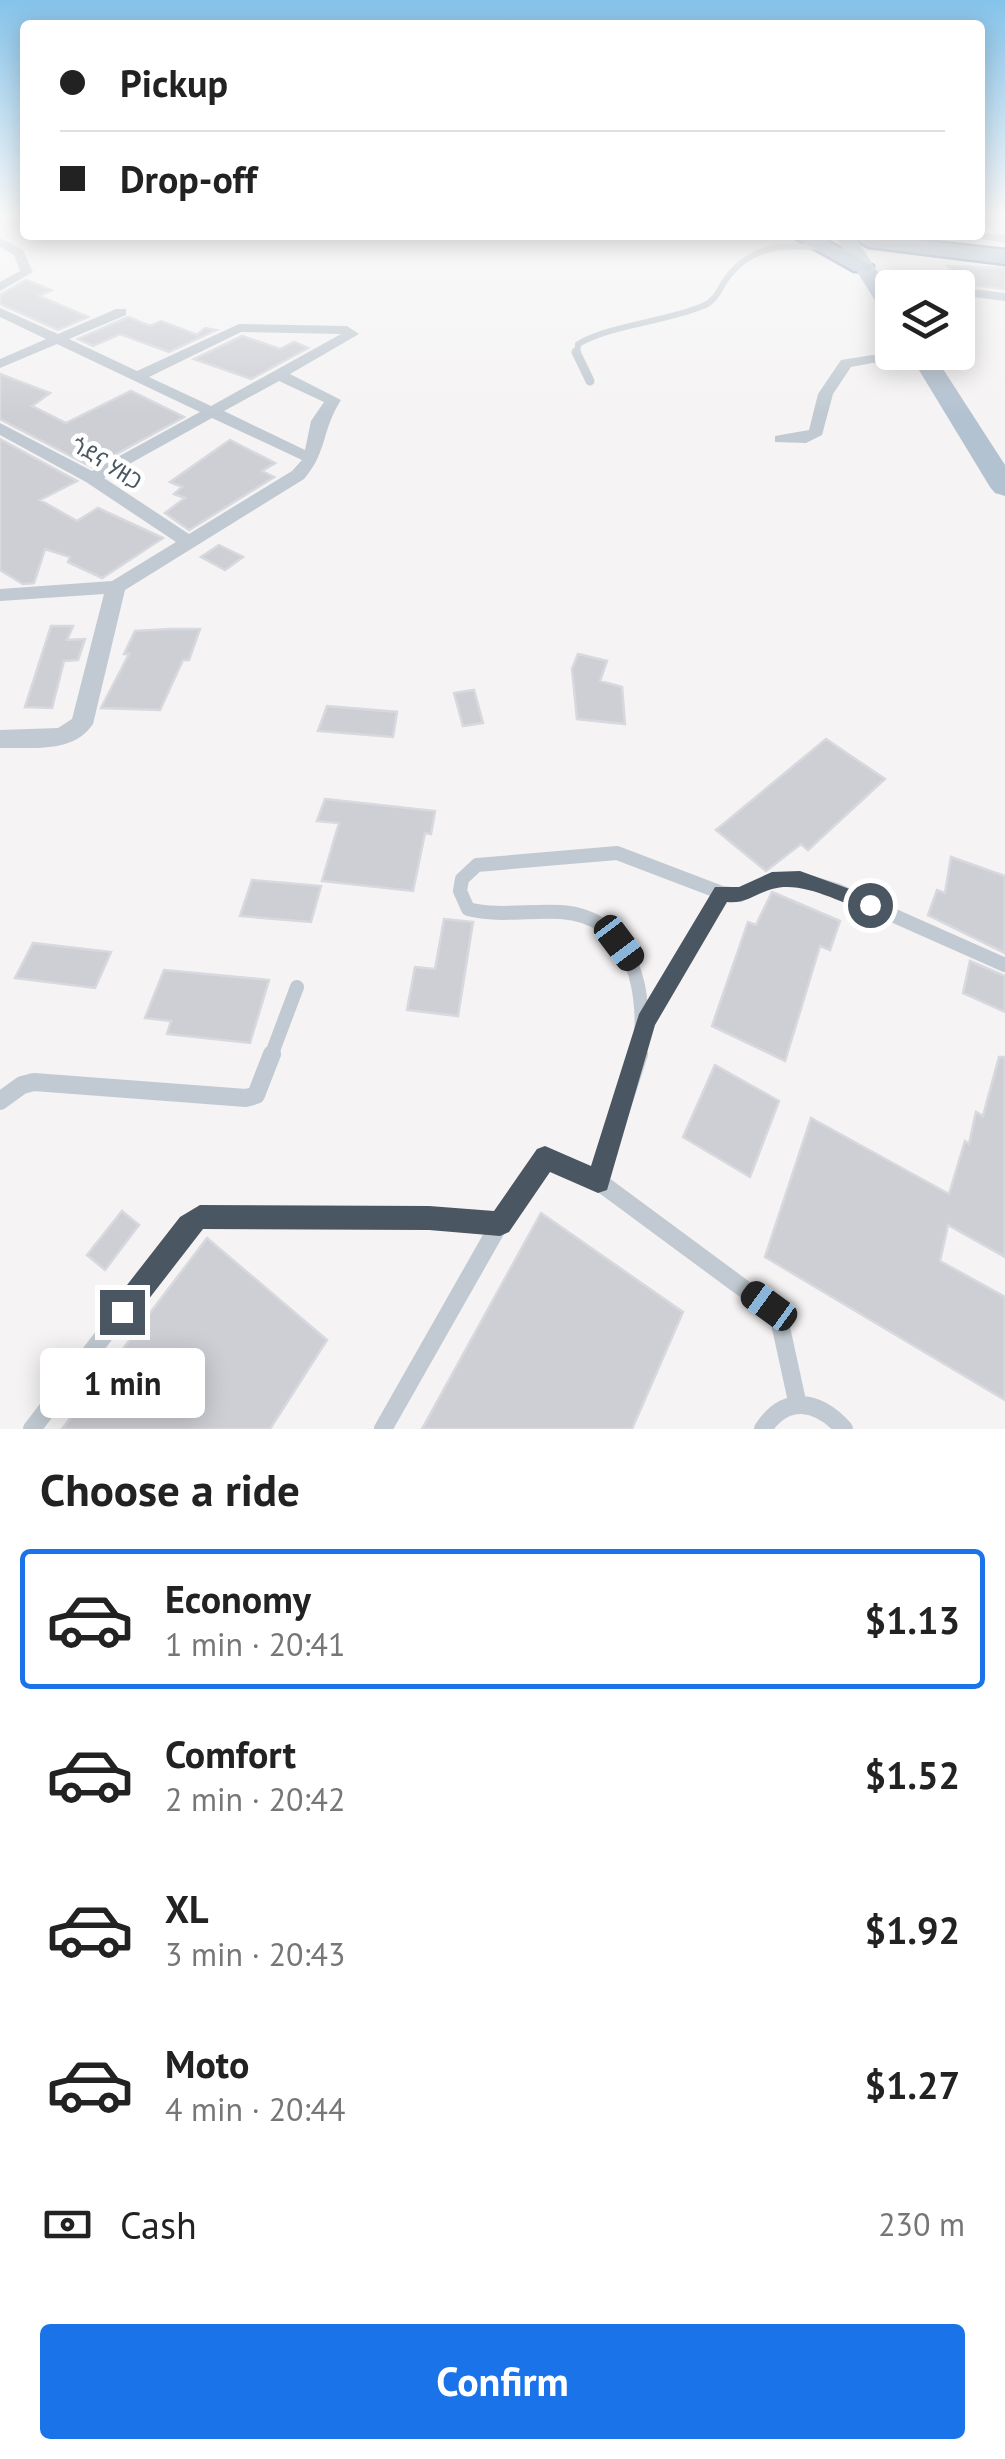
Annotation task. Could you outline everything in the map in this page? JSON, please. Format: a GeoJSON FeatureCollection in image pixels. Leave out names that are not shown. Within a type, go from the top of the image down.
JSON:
{"type":"FeatureCollection","features":[{"type":"Feature","properties":{"kind":"main road"},"geometry":{"type":"LineString","coordinates":[[937,370],[1005,487]]}},
{"type":"Feature","properties":{"kind":"main road"},"geometry":{"type":"LineString","coordinates":[[940,370],[1005,454]]}},
{"type":"Feature","properties":{"kind":"street"},"geometry":{"type":"LineString","coordinates":[[975,293],[1005,296]]}},
{"type":"Feature","properties":{"kind":"street"},"geometry":{"type":"LineString","coordinates":[[0,312],[312,458]]}},
{"type":"Feature","properties":{"kind":"street"},"geometry":{"type":"LineString","coordinates":[[0,364],[121,312]]}},
{"type":"Feature","properties":{"kind":"street"},"geometry":{"type":"LineString","coordinates":[[92,478],[212,414],[351,332],[240,328],[135,378]]}},
{"type":"Feature","properties":{"kind":"street"},"geometry":{"type":"LineString","coordinates":[[780,440],[815,435],[821,429],[825,394],[846,363],[875,360]]}},
{"type":"Feature","properties":{"kind":"street"},"geometry":{"type":"LineString","coordinates":[[0,595],[116,587],[298,475],[312,458],[319,421],[333,400],[279,375]]}},
{"type":"Feature","properties":{"kind":"street","name":"ጎደና ሃዘጋ"},"geometry":{"type":"LineString","coordinates":[[0,428],[92,478],[188,542]]}},
{"type":"Feature","properties":{"kind":"street"},"geometry":{"type":"LineString","coordinates":[[0,739],[63,736],[82,724],[116,587]]}},
{"type":"Feature","properties":{"kind":"lane"},"geometry":{"type":"LineString","coordinates":[[590,382],[576,351],[586,338],[642,326],[707,305],[728,280]]}},
{"type":"Feature","properties":{"kind":"lane"},"geometry":{"type":"LineString","coordinates":[[646,1021],[642,988],[633,961],[599,924],[574,914],[475,912],[460,901],[459,887],[464,874],[477,865],[617,853],[640,858],[722,893],[740,895],[772,880],[800,880],[836,890],[1005,965]]}},
{"type":"Feature","properties":{"kind":"lane"},"geometry":{"type":"LineString","coordinates":[[598,1181],[646,1021],[722,893]]}},
{"type":"Feature","properties":{"kind":"lane"},"geometry":{"type":"LineString","coordinates":[[0,1101],[22,1085],[34,1082],[246,1098],[256,1095],[297,987]]}},
{"type":"Feature","properties":{"kind":"lane"},"geometry":{"type":"LineString","coordinates":[[383,1429],[500,1224],[545,1158],[598,1181],[778,1314],[796,1402]]}},
{"type":"Feature","properties":{"kind":"lane"},"geometry":{"type":"LineString","coordinates":[[32,1429],[189,1225],[200,1217],[429,1218],[500,1224]]}},
{"type":"Feature","properties":{"kind":"lane"},"geometry":{"type":"LineString","coordinates":[[763,1429],[781,1406],[796,1402],[826,1411],[844,1429]]}},
{"type":"Feature","properties":{"kind":"building"},"geometry":{"type":"Polygon","coordinates":[[[26,280],[52,290],[39,296],[88,317],[58,330],[0,304],[0,295],[26,280]]]}},
{"type":"Feature","properties":{"kind":"building"},"geometry":{"type":"Polygon","coordinates":[[[975,280],[1005,280],[1005,289],[975,286],[975,280]]]}},
{"type":"Feature","properties":{"kind":"building"},"geometry":{"type":"Polygon","coordinates":[[[128,317],[150,326],[161,321],[197,335],[205,328],[216,330],[169,352],[120,334],[93,346],[78,339],[128,317]]]}},
{"type":"Feature","properties":{"kind":"building"},"geometry":{"type":"Polygon","coordinates":[[[242,336],[280,349],[294,342],[308,348],[251,379],[194,359],[242,336]]]}},
{"type":"Feature","properties":{"kind":"building"},"geometry":{"type":"Polygon","coordinates":[[[0,374],[50,393],[32,406],[66,423],[131,391],[184,417],[92,467],[0,419],[0,374]]]}},
{"type":"Feature","properties":{"kind":"building"},"geometry":{"type":"Polygon","coordinates":[[[0,439],[77,481],[40,500],[77,521],[98,508],[163,538],[102,578],[68,562],[70,557],[45,549],[34,583],[23,584],[0,570],[0,439]]]}},
{"type":"Feature","properties":{"kind":"building"},"geometry":{"type":"Polygon","coordinates":[[[230,440],[275,463],[262,471],[274,477],[189,530],[165,513],[185,498],[174,494],[182,487],[170,482],[230,440]]]}},
{"type":"Feature","properties":{"kind":"building"},"geometry":{"type":"Polygon","coordinates":[[[219,545],[243,557],[225,570],[201,557],[219,545]]]}},
{"type":"Feature","properties":{"kind":"building"},"geometry":{"type":"Polygon","coordinates":[[[51,626],[73,626],[67,640],[85,639],[78,660],[64,661],[52,708],[25,707],[51,626]]]}},
{"type":"Feature","properties":{"kind":"building"},"geometry":{"type":"Polygon","coordinates":[[[200,629],[189,660],[183,660],[160,710],[101,708],[129,654],[124,654],[135,631],[200,629]]]}},
{"type":"Feature","properties":{"kind":"building"},"geometry":{"type":"Polygon","coordinates":[[[578,654],[607,661],[600,681],[622,687],[625,724],[577,719],[572,669],[578,654]]]}},
{"type":"Feature","properties":{"kind":"building"},"geometry":{"type":"Polygon","coordinates":[[[474,690],[483,723],[463,726],[454,693],[474,690]]]}},
{"type":"Feature","properties":{"kind":"building"},"geometry":{"type":"Polygon","coordinates":[[[327,706],[397,712],[393,737],[318,731],[327,706]]]}},
{"type":"Feature","properties":{"kind":"building"},"geometry":{"type":"Polygon","coordinates":[[[826,739],[885,779],[808,850],[801,844],[766,871],[716,830],[826,739]]]}},
{"type":"Feature","properties":{"kind":"building"},"geometry":{"type":"Polygon","coordinates":[[[325,799],[435,811],[431,834],[425,833],[413,891],[322,881],[339,823],[317,821],[325,799]]]}},
{"type":"Feature","properties":{"kind":"building"},"geometry":{"type":"Polygon","coordinates":[[[951,857],[1005,876],[1005,953],[928,915],[937,890],[945,893],[951,857]]]}},
{"type":"Feature","properties":{"kind":"building"},"geometry":{"type":"Polygon","coordinates":[[[252,880],[321,886],[311,922],[240,916],[252,880]]]}},
{"type":"Feature","properties":{"kind":"building"},"geometry":{"type":"Polygon","coordinates":[[[772,892],[840,921],[830,950],[820,946],[785,1061],[712,1026],[748,922],[756,925],[772,892]]]}},
{"type":"Feature","properties":{"kind":"building"},"geometry":{"type":"Polygon","coordinates":[[[444,919],[473,922],[458,1016],[407,1010],[415,967],[435,969],[444,919]]]}},
{"type":"Feature","properties":{"kind":"building"},"geometry":{"type":"Polygon","coordinates":[[[33,943],[111,952],[95,988],[15,978],[33,943]]]}},
{"type":"Feature","properties":{"kind":"building"},"geometry":{"type":"Polygon","coordinates":[[[970,961],[1005,976],[1005,1012],[963,993],[970,961]]]}},
{"type":"Feature","properties":{"kind":"building"},"geometry":{"type":"Polygon","coordinates":[[[164,970],[269,980],[250,1043],[167,1034],[171,1021],[145,1018],[164,970]]]}},
{"type":"Feature","properties":{"kind":"building"},"geometry":{"type":"Polygon","coordinates":[[[999,1057],[1005,1057],[1005,1257],[948,1225],[940,1261],[1005,1297],[1005,1400],[765,1257],[811,1118],[949,1194],[965,1141],[969,1144],[976,1112],[983,1116],[999,1057]]]}},
{"type":"Feature","properties":{"kind":"building"},"geometry":{"type":"Polygon","coordinates":[[[715,1065],[779,1101],[750,1177],[683,1137],[715,1065]]]}},
{"type":"Feature","properties":{"kind":"building"},"geometry":{"type":"Polygon","coordinates":[[[122,1211],[139,1225],[105,1270],[87,1255],[122,1211]]]}},
{"type":"Feature","properties":{"kind":"building"},"geometry":{"type":"Polygon","coordinates":[[[541,1213],[683,1312],[632,1429],[422,1429],[541,1213]]]}},
{"type":"Feature","properties":{"kind":"building"},"geometry":{"type":"Polygon","coordinates":[[[207,1238],[327,1340],[270,1429],[62,1429],[207,1238]]]}},
{"type":"Feature","properties":{"kind":"route"},"geometry":{"type":"LineString","coordinates":[[122,1312],[189,1225],[200,1217],[429,1218],[500,1224],[545,1158],[598,1181],[634,1072],[646,1021],[722,893],[740,895],[772,880],[800,880],[870,905]]}}]}
